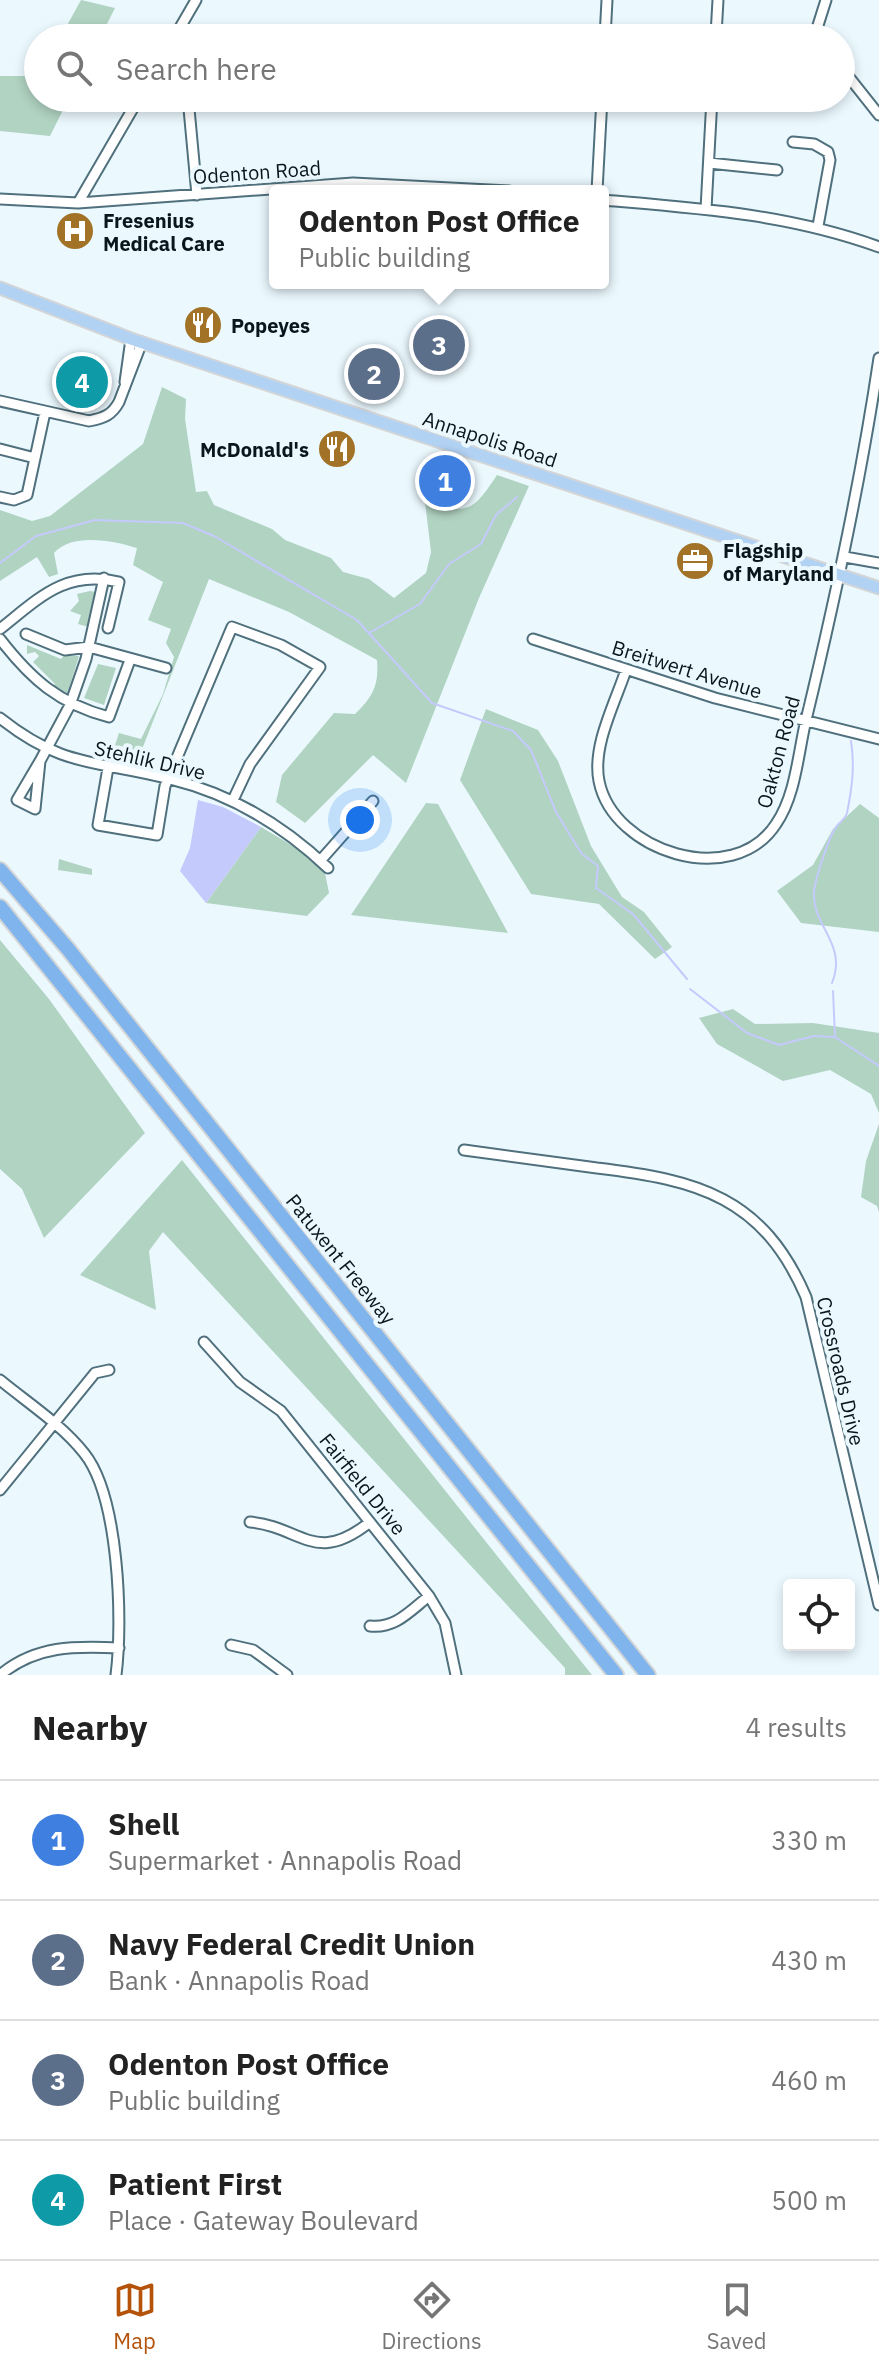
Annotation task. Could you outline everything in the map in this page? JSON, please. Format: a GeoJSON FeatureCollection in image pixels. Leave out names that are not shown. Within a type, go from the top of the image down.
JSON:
{"type":"FeatureCollection","features":[{"type":"Feature","properties":{"kind":"highway","name":"Patuxent Freeway"},"geometry":{"type":"LineString","coordinates":[[0,870],[68,949],[648,1675]]}},
{"type":"Feature","properties":{"kind":"highway"},"geometry":{"type":"LineString","coordinates":[[0,907],[616,1675]]}},
{"type":"Feature","properties":{"kind":"main road","name":"Annapolis Road"},"geometry":{"type":"LineString","coordinates":[[0,288],[136,341],[879,588]]}},
{"type":"Feature","properties":{"kind":"street"},"geometry":{"type":"LineString","coordinates":[[183,24],[196,0]]}},
{"type":"Feature","properties":{"kind":"street"},"geometry":{"type":"LineString","coordinates":[[606,24],[607,0]]}},
{"type":"Feature","properties":{"kind":"street"},"geometry":{"type":"LineString","coordinates":[[717,24],[718,0]]}},
{"type":"Feature","properties":{"kind":"street"},"geometry":{"type":"LineString","coordinates":[[818,24],[826,0]]}},
{"type":"Feature","properties":{"kind":"street"},"geometry":{"type":"LineString","coordinates":[[855,85],[879,115]]}},
{"type":"Feature","properties":{"kind":"street"},"geometry":{"type":"LineString","coordinates":[[78,203],[131,112]]}},
{"type":"Feature","properties":{"kind":"street"},"geometry":{"type":"LineString","coordinates":[[189,112],[197,195]]}},
{"type":"Feature","properties":{"kind":"street"},"geometry":{"type":"LineString","coordinates":[[597,185],[601,112]]}},
{"type":"Feature","properties":{"kind":"street"},"geometry":{"type":"LineString","coordinates":[[706,209],[711,112]]}},
{"type":"Feature","properties":{"kind":"street"},"geometry":{"type":"LineString","coordinates":[[793,142],[814,144],[828,152],[830,160],[818,226]]}},
{"type":"Feature","properties":{"kind":"street"},"geometry":{"type":"LineString","coordinates":[[709,163],[777,170]]}},
{"type":"Feature","properties":{"kind":"street","name":"Odenton Road"},"geometry":{"type":"LineString","coordinates":[[327,185],[392,185]]}},
{"type":"Feature","properties":{"kind":"street","name":"Odenton Road"},"geometry":{"type":"LineString","coordinates":[[3,199],[78,203],[269,189]]}},
{"type":"Feature","properties":{"kind":"street"},"geometry":{"type":"LineString","coordinates":[[609,201],[706,209],[818,226],[879,247]]}},
{"type":"Feature","properties":{"kind":"street"},"geometry":{"type":"LineString","coordinates":[[0,401],[89,421],[101,419],[114,411],[136,341]]}},
{"type":"Feature","properties":{"kind":"street","name":"Oakton Road"},"geometry":{"type":"LineString","coordinates":[[626,670],[600,747],[600,786],[609,809],[625,829],[637,838],[670,850],[703,857],[723,857],[742,852],[762,840],[776,825],[786,805],[845,557],[879,358]]}},
{"type":"Feature","properties":{"kind":"street"},"geometry":{"type":"LineString","coordinates":[[0,497],[14,500],[27,495],[45,412]]}},
{"type":"Feature","properties":{"kind":"street"},"geometry":{"type":"LineString","coordinates":[[0,449],[35,458]]}},
{"type":"Feature","properties":{"kind":"street"},"geometry":{"type":"LineString","coordinates":[[845,557],[879,563]]}},
{"type":"Feature","properties":{"kind":"street"},"geometry":{"type":"LineString","coordinates":[[0,629],[55,587],[93,577],[119,582],[108,628]]}},
{"type":"Feature","properties":{"kind":"street"},"geometry":{"type":"LineString","coordinates":[[40,761],[35,809],[17,800],[70,705],[89,647],[104,578]]}},
{"type":"Feature","properties":{"kind":"street"},"geometry":{"type":"LineString","coordinates":[[108,768],[98,825],[157,835],[168,778],[232,627],[281,645],[320,667],[250,764],[233,800]]}},
{"type":"Feature","properties":{"kind":"street"},"geometry":{"type":"LineString","coordinates":[[26,634],[65,650],[89,647],[166,668]]}},
{"type":"Feature","properties":{"kind":"street"},"geometry":{"type":"LineString","coordinates":[[0,639],[34,680],[70,705],[109,717],[130,660]]}},
{"type":"Feature","properties":{"kind":"street","name":"Breitwert Avenue"},"geometry":{"type":"LineString","coordinates":[[533,639],[626,670],[806,722],[879,739]]}},
{"type":"Feature","properties":{"kind":"street","name":"Stehlik Drive"},"geometry":{"type":"LineString","coordinates":[[0,718],[47,749],[80,762],[168,778],[233,800],[268,819],[328,868]]}},
{"type":"Feature","properties":{"kind":"street"},"geometry":{"type":"LineString","coordinates":[[320,861],[373,801]]}},
{"type":"Feature","properties":{"kind":"street","name":"Crossroads Drive"},"geometry":{"type":"LineString","coordinates":[[464,1150],[678,1180],[723,1198],[764,1228],[787,1257],[806,1297],[879,1605]]}},
{"type":"Feature","properties":{"kind":"street","name":"Fairfield Drive"},"geometry":{"type":"LineString","coordinates":[[204,1342],[240,1382],[281,1411],[429,1596],[445,1623],[456,1675]]}},
{"type":"Feature","properties":{"kind":"street"},"geometry":{"type":"LineString","coordinates":[[0,1490],[95,1373],[109,1370]]}},
{"type":"Feature","properties":{"kind":"street"},"geometry":{"type":"LineString","coordinates":[[0,1380],[84,1452],[105,1494],[119,1648],[116,1675]]}},
{"type":"Feature","properties":{"kind":"street"},"geometry":{"type":"LineString","coordinates":[[250,1522],[269,1524],[297,1538],[321,1543],[345,1538],[370,1522]]}},
{"type":"Feature","properties":{"kind":"street"},"geometry":{"type":"LineString","coordinates":[[370,1626],[385,1628],[395,1624],[429,1596]]}},
{"type":"Feature","properties":{"kind":"street"},"geometry":{"type":"LineString","coordinates":[[231,1645],[253,1650],[287,1675]]}},
{"type":"Feature","properties":{"kind":"street"},"geometry":{"type":"LineString","coordinates":[[0,1675],[22,1659],[52,1648],[119,1648]]}},
{"type":"Feature","properties":{"kind":"green space"},"geometry":{"type":"Polygon","coordinates":[[[81,0],[115,8],[107,24],[68,24],[81,0]]]}},
{"type":"Feature","properties":{"kind":"green space"},"geometry":{"type":"Polygon","coordinates":[[[0,76],[24,76],[24,112],[62,112],[50,136],[0,131],[0,76]]]}},
{"type":"Feature","properties":{"kind":"green space"},"geometry":{"type":"Polygon","coordinates":[[[162,387],[186,399],[185,419],[196,492],[207,491],[214,505],[272,529],[285,540],[331,558],[343,572],[369,579],[394,598],[426,573],[431,552],[425,502],[451,508],[468,507],[481,497],[497,475],[529,486],[479,598],[406,783],[373,755],[305,823],[276,802],[282,775],[334,713],[355,714],[366,702],[376,684],[377,660],[289,612],[209,579],[137,762],[111,757],[119,733],[141,739],[163,694],[174,657],[166,643],[171,629],[148,620],[163,582],[133,565],[137,548],[94,540],[71,542],[54,553],[58,574],[49,577],[37,557],[0,581],[0,510],[32,521],[50,516],[143,444],[162,387]]]}},
{"type":"Feature","properties":{"kind":"green space"},"geometry":{"type":"Polygon","coordinates":[[[96,592],[89,627],[78,624],[81,615],[70,611],[79,601],[77,594],[96,592]]]}},
{"type":"Feature","properties":{"kind":"green space"},"geometry":{"type":"Polygon","coordinates":[[[27,645],[61,659],[64,655],[79,656],[67,695],[53,688],[55,684],[33,662],[39,656],[35,652],[27,654],[27,645]]]}},
{"type":"Feature","properties":{"kind":"green space"},"geometry":{"type":"Polygon","coordinates":[[[98,664],[116,668],[104,705],[84,698],[98,664]]]}},
{"type":"Feature","properties":{"kind":"green space"},"geometry":{"type":"Polygon","coordinates":[[[486,709],[538,730],[558,761],[591,846],[622,897],[644,912],[672,947],[655,959],[599,904],[531,894],[460,780],[486,709]]]}},
{"type":"Feature","properties":{"kind":"green space"},"geometry":{"type":"Polygon","coordinates":[[[426,803],[438,804],[508,933],[351,915],[426,803]]]}},
{"type":"Feature","properties":{"kind":"green space"},"geometry":{"type":"Polygon","coordinates":[[[860,804],[879,818],[879,932],[801,923],[777,891],[813,865],[833,829],[860,804]]]}},
{"type":"Feature","properties":{"kind":"green space"},"geometry":{"type":"Polygon","coordinates":[[[261,827],[298,849],[325,873],[329,893],[307,916],[206,903],[261,827]]]}},
{"type":"Feature","properties":{"kind":"green space"},"geometry":{"type":"Polygon","coordinates":[[[59,859],[92,869],[92,875],[58,870],[59,859]]]}},
{"type":"Feature","properties":{"kind":"green space"},"geometry":{"type":"Polygon","coordinates":[[[0,940],[49,999],[145,1133],[44,1238],[22,1189],[0,1169],[0,940]]]}},
{"type":"Feature","properties":{"kind":"green space"},"geometry":{"type":"Polygon","coordinates":[[[733,1009],[755,1024],[813,1023],[879,1033],[879,1113],[871,1094],[830,1070],[783,1081],[717,1044],[699,1018],[733,1009]]]}},
{"type":"Feature","properties":{"kind":"green space"},"geometry":{"type":"Polygon","coordinates":[[[879,1124],[879,1212],[877,1206],[861,1197],[866,1161],[879,1124]]]}},
{"type":"Feature","properties":{"kind":"green space"},"geometry":{"type":"Polygon","coordinates":[[[182,1160],[592,1675],[565,1675],[565,1668],[163,1232],[149,1251],[156,1310],[80,1275],[182,1160]]]}},
{"type":"Feature","properties":{"kind":"water"},"geometry":{"type":"Polygon","coordinates":[[[198,800],[223,807],[261,827],[206,903],[180,871],[190,848],[198,800]]]}},
{"type":"Feature","properties":{"kind":"waterway"},"geometry":{"type":"LineString","coordinates":[[369,633],[420,604],[449,564],[481,544],[496,515],[517,497]]}},
{"type":"Feature","properties":{"kind":"waterway"},"geometry":{"type":"LineString","coordinates":[[0,563],[36,536],[95,520],[183,523],[214,536],[357,620],[432,703],[513,731],[531,750],[556,812],[581,853],[598,866],[596,888],[633,914],[687,979]]}},
{"type":"Feature","properties":{"kind":"waterway"},"geometry":{"type":"LineString","coordinates":[[832,983],[836,957],[818,915],[814,891],[829,840],[847,813],[853,760],[851,741]]}},
{"type":"Feature","properties":{"kind":"waterway"},"geometry":{"type":"LineString","coordinates":[[690,989],[747,1033],[779,1045],[814,1036],[835,1037],[879,1066]]}},
{"type":"Feature","properties":{"kind":"waterway"},"geometry":{"type":"LineString","coordinates":[[833,991],[835,1037]]}},
{"type":"Feature","properties":{"kind":"place","name":"Fresenius Medical Care"},"geometry":{"type":"Point","coordinates":[75,231]}},
{"type":"Feature","properties":{"kind":"place","name":"Popeyes"},"geometry":{"type":"Point","coordinates":[203,325]}},
{"type":"Feature","properties":{"kind":"place","name":"Odenton Post Office"},"geometry":{"type":"Point","coordinates":[439,345]}},
{"type":"Feature","properties":{"kind":"place","name":"Navy Federal Credit Union"},"geometry":{"type":"Point","coordinates":[374,374]}},
{"type":"Feature","properties":{"kind":"place","name":"Patient First"},"geometry":{"type":"Point","coordinates":[82,382]}},
{"type":"Feature","properties":{"kind":"place","name":"McDonald's"},"geometry":{"type":"Point","coordinates":[337,449]}},
{"type":"Feature","properties":{"kind":"place","name":"Shell"},"geometry":{"type":"Point","coordinates":[445,481]}},
{"type":"Feature","properties":{"kind":"place","name":"Flagship of Maryland"},"geometry":{"type":"Point","coordinates":[695,561]}}]}
